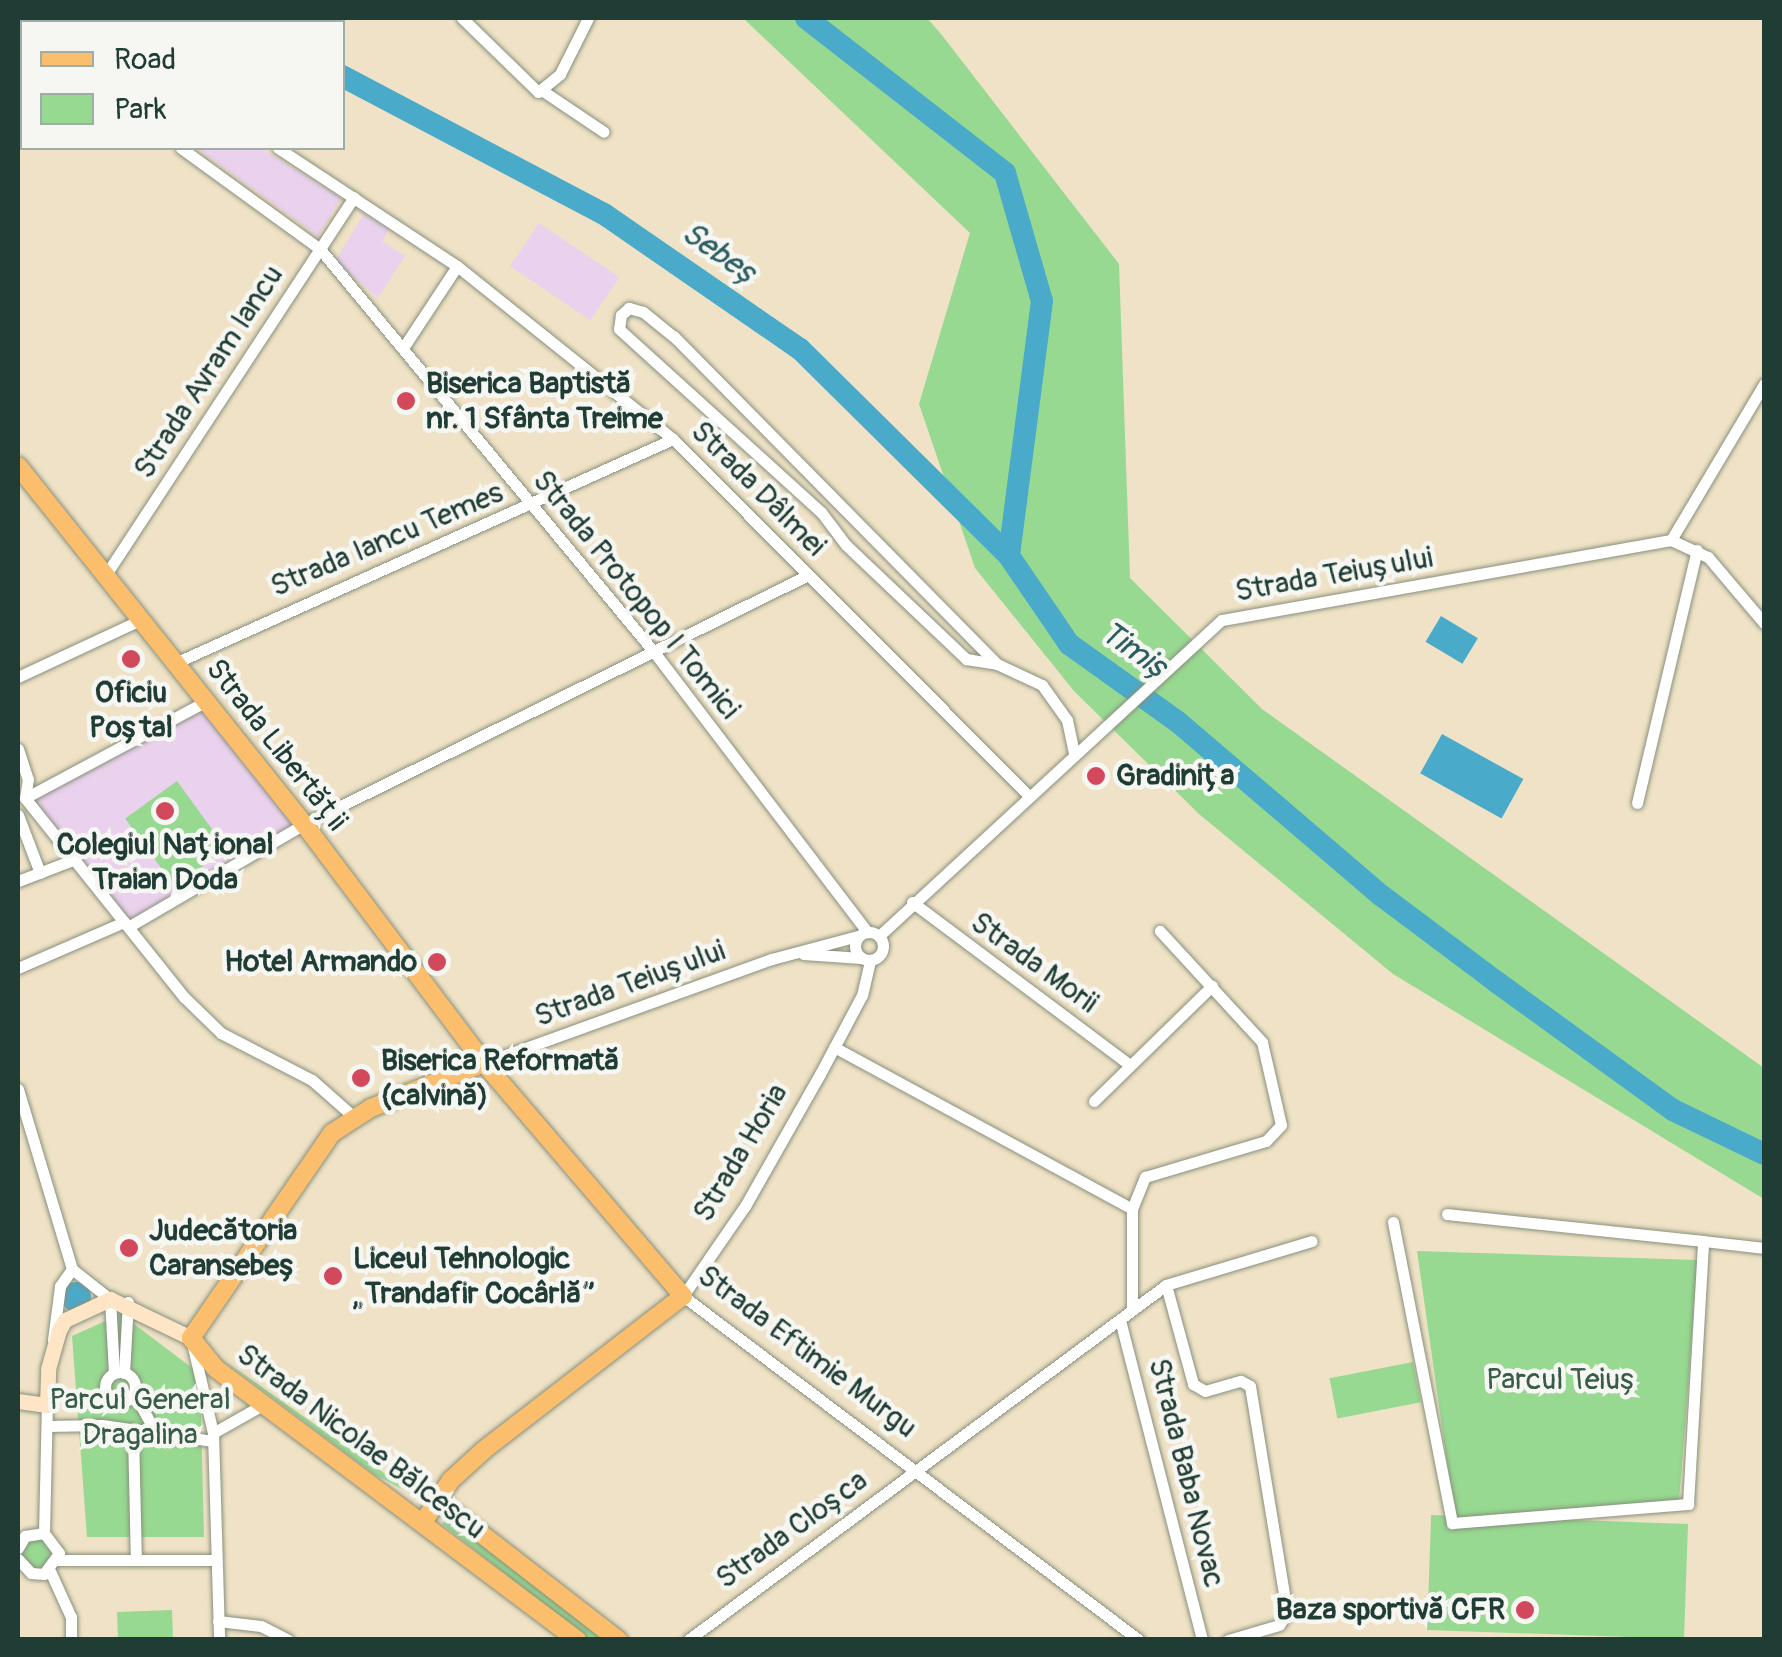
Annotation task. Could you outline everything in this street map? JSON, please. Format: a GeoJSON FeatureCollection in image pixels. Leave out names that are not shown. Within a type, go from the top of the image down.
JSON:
{"type":"FeatureCollection","features":[{"type":"Feature","properties":{"kind":"main road","name":"Strada Libertății"},"geometry":{"type":"LineString","coordinates":[[18,466],[304,824],[484,1064]]}},
{"type":"Feature","properties":{"kind":"main road"},"geometry":{"type":"LineString","coordinates":[[190,1338],[318,1149],[354,1117],[484,1064]]}},
{"type":"Feature","properties":{"kind":"main road","name":"Strada Eftimie Murgu"},"geometry":{"type":"LineString","coordinates":[[484,1064],[684,1296]]}},
{"type":"Feature","properties":{"kind":"main road","name":"Strada Horia"},"geometry":{"type":"LineString","coordinates":[[424,1521],[451,1480],[484,1450],[684,1296]]}},
{"type":"Feature","properties":{"kind":"main road","name":"Strada Nicolae Bălcescu"},"geometry":{"type":"LineString","coordinates":[[190,1338],[215,1368],[424,1521],[577,1640]]}},
{"type":"Feature","properties":{"kind":"main road","name":"Strada Nicolae Bălcescu"},"geometry":{"type":"LineString","coordinates":[[439,1501],[618,1640]]}},
{"type":"Feature","properties":{"kind":"street"},"geometry":{"type":"LineString","coordinates":[[462,18],[527,86],[543,91],[604,132]]}},
{"type":"Feature","properties":{"kind":"street"},"geometry":{"type":"LineString","coordinates":[[543,91],[560,74],[588,18]]}},
{"type":"Feature","properties":{"kind":"street","name":"Strada Protopop I Tomici"},"geometry":{"type":"LineString","coordinates":[[184,150],[320,249],[654,652],[868,935]]}},
{"type":"Feature","properties":{"kind":"street","name":"Strada Dâlmei"},"geometry":{"type":"LineString","coordinates":[[281,150],[457,266],[673,439],[1028,795]]}},
{"type":"Feature","properties":{"kind":"street","name":"Strada Avram Iancu"},"geometry":{"type":"LineString","coordinates":[[105,576],[354,197]]}},
{"type":"Feature","properties":{"kind":"street"},"geometry":{"type":"LineString","coordinates":[[403,348],[457,266]]}},
{"type":"Feature","properties":{"kind":"street"},"geometry":{"type":"LineString","coordinates":[[997,664],[674,337],[643,312],[629,308],[621,314],[619,329],[821,512],[846,545],[966,660],[997,664],[1042,686],[1067,720],[1074,754]]}},
{"type":"Feature","properties":{"kind":"street"},"geometry":{"type":"LineString","coordinates":[[1764,384],[1671,540],[1697,550],[1764,623]]}},
{"type":"Feature","properties":{"kind":"street","name":"Strada Iancu Temes"},"geometry":{"type":"LineString","coordinates":[[175,663],[286,608],[533,506],[673,439]]}},
{"type":"Feature","properties":{"kind":"street","name":"Strada Teiușului"},"geometry":{"type":"LineString","coordinates":[[484,1064],[794,953],[868,935],[912,902],[1191,644],[1222,620],[1270,607],[1671,540]]}},
{"type":"Feature","properties":{"kind":"street"},"geometry":{"type":"LineString","coordinates":[[1637,803],[1697,550]]}},
{"type":"Feature","properties":{"kind":"street"},"geometry":{"type":"LineString","coordinates":[[23,966],[126,925],[304,824],[808,575]]}},
{"type":"Feature","properties":{"kind":"street"},"geometry":{"type":"LineString","coordinates":[[18,677],[140,620]]}},
{"type":"Feature","properties":{"kind":"street"},"geometry":{"type":"LineString","coordinates":[[25,798],[207,701]]}},
{"type":"Feature","properties":{"kind":"street"},"geometry":{"type":"LineString","coordinates":[[18,749],[28,779],[25,798],[126,925],[221,1033],[312,1080],[354,1117]]}},
{"type":"Feature","properties":{"kind":"street"},"geometry":{"type":"LineString","coordinates":[[18,816],[40,873]]}},
{"type":"Feature","properties":{"kind":"street"},"geometry":{"type":"LineString","coordinates":[[18,881],[73,860]]}},
{"type":"Feature","properties":{"kind":"street","name":"Strada Morii"},"geometry":{"type":"LineString","coordinates":[[912,902],[1127,1062]]}},
{"type":"Feature","properties":{"kind":"street"},"geometry":{"type":"LineString","coordinates":[[1132,1307],[1132,1209],[1149,1173],[1266,1141],[1280,1125],[1262,1042],[1160,931]]}},
{"type":"Feature","properties":{"kind":"street"},"geometry":{"type":"LineString","coordinates":[[866,959],[854,948],[868,935]]}},
{"type":"Feature","properties":{"kind":"street","name":"Strada Horia"},"geometry":{"type":"LineString","coordinates":[[684,1296],[745,1206],[862,995],[866,959],[883,949],[868,935]]}},
{"type":"Feature","properties":{"kind":"street","name":"Strada Teiușului"},"geometry":{"type":"LineString","coordinates":[[794,953],[866,959]]}},
{"type":"Feature","properties":{"kind":"street"},"geometry":{"type":"LineString","coordinates":[[1094,1101],[1127,1062],[1212,986]]}},
{"type":"Feature","properties":{"kind":"street"},"geometry":{"type":"LineString","coordinates":[[834,1048],[1132,1209]]}},
{"type":"Feature","properties":{"kind":"street"},"geometry":{"type":"LineString","coordinates":[[18,1089],[72,1270],[110,1299],[119,1373],[157,1434]]}},
{"type":"Feature","properties":{"kind":"street"},"geometry":{"type":"LineString","coordinates":[[1448,1214],[1764,1248]]}},
{"type":"Feature","properties":{"kind":"street"},"geometry":{"type":"LineString","coordinates":[[1393,1222],[1452,1523],[1688,1504],[1703,1242]]}},
{"type":"Feature","properties":{"kind":"street"},"geometry":{"type":"LineString","coordinates":[[1120,1320],[1132,1307],[1166,1285],[1312,1241]]}},
{"type":"Feature","properties":{"kind":"street"},"geometry":{"type":"LineString","coordinates":[[44,1533],[53,1313],[72,1270]]}},
{"type":"Feature","properties":{"kind":"street"},"geometry":{"type":"LineString","coordinates":[[1166,1285],[1193,1384],[1205,1391],[1242,1381],[1250,1386],[1287,1613],[1280,1626],[1228,1640]]}},
{"type":"Feature","properties":{"kind":"street","name":"Strada Eftimie Murgu"},"geometry":{"type":"LineString","coordinates":[[684,1296],[1139,1640]]}},
{"type":"Feature","properties":{"kind":"street"},"geometry":{"type":"LineString","coordinates":[[52,1343],[65,1320],[110,1299]]}},
{"type":"Feature","properties":{"kind":"street","name":"Strada Nicolae Bălcescu"},"geometry":{"type":"LineString","coordinates":[[110,1299],[128,1302],[190,1338]]}},
{"type":"Feature","properties":{"kind":"street"},"geometry":{"type":"LineString","coordinates":[[113,1401],[105,1389],[119,1373],[128,1302]]}},
{"type":"Feature","properties":{"kind":"street","name":"Strada Cloșca"},"geometry":{"type":"LineString","coordinates":[[688,1640],[1120,1320]]}},
{"type":"Feature","properties":{"kind":"street","name":"Strada Baba Novac"},"geometry":{"type":"LineString","coordinates":[[1120,1320],[1202,1640]]}},
{"type":"Feature","properties":{"kind":"street"},"geometry":{"type":"LineString","coordinates":[[190,1338],[213,1437],[218,1640]]}},
{"type":"Feature","properties":{"kind":"street"},"geometry":{"type":"LineString","coordinates":[[102,1425],[113,1401],[134,1393]]}},
{"type":"Feature","properties":{"kind":"street"},"geometry":{"type":"LineString","coordinates":[[18,1401],[47,1405]]}},
{"type":"Feature","properties":{"kind":"street"},"geometry":{"type":"LineString","coordinates":[[48,1426],[102,1425],[133,1432],[213,1437],[264,1404]]}},
{"type":"Feature","properties":{"kind":"street"},"geometry":{"type":"LineString","coordinates":[[133,1432],[136,1560]]}},
{"type":"Feature","properties":{"kind":"street"},"geometry":{"type":"LineString","coordinates":[[18,1548],[25,1536],[44,1533],[55,1540],[54,1565],[71,1617],[71,1640]]}},
{"type":"Feature","properties":{"kind":"street"},"geometry":{"type":"LineString","coordinates":[[18,1559],[31,1573],[54,1565],[216,1560]]}},
{"type":"Feature","properties":{"kind":"street"},"geometry":{"type":"LineString","coordinates":[[218,1621],[262,1626],[288,1640]]}},
{"type":"Feature","properties":{"kind":"shaded area"},"geometry":{"type":"Polygon","coordinates":[[[200,150],[264,150],[341,198],[318,236],[200,150]]]}},
{"type":"Feature","properties":{"kind":"shaded area"},"geometry":{"type":"Polygon","coordinates":[[[364,214],[389,229],[382,241],[405,256],[378,298],[335,261],[364,214]]]}},
{"type":"Feature","properties":{"kind":"shaded area"},"geometry":{"type":"Polygon","coordinates":[[[539,223],[619,277],[590,320],[510,266],[539,223]]]}},
{"type":"Feature","properties":{"kind":"shaded area","name":"Colegiul Național Traian Doda"},"geometry":{"type":"Polygon","coordinates":[[[207,701],[304,824],[128,927],[25,798],[207,701]]]}},
{"type":"Feature","properties":{"kind":"green space"},"geometry":{"type":"Polygon","coordinates":[[[743,18],[927,18],[941,34],[1119,264],[1130,578],[1262,709],[1764,1068],[1764,1199],[1393,974],[1199,814],[1074,691],[975,568],[919,404],[970,233],[743,18]]]}},
{"type":"Feature","properties":{"kind":"green space"},"geometry":{"type":"Polygon","coordinates":[[[177,781],[226,849],[175,887],[125,819],[177,781]]]}},
{"type":"Feature","properties":{"kind":"green space","name":"Parcul Teiuș"},"geometry":{"type":"Polygon","coordinates":[[[1417,1251],[1698,1260],[1679,1501],[1455,1518],[1417,1251]]]}},
{"type":"Feature","properties":{"kind":"green space","name":"Parcul General Dragalina"},"geometry":{"type":"Polygon","coordinates":[[[121,1314],[200,1374],[204,1537],[87,1537],[72,1336],[121,1314]]]}},
{"type":"Feature","properties":{"kind":"green space"},"geometry":{"type":"Polygon","coordinates":[[[219,1357],[421,1499],[374,1474],[219,1357]]]}},
{"type":"Feature","properties":{"kind":"green space"},"geometry":{"type":"Polygon","coordinates":[[[1413,1362],[1421,1402],[1337,1418],[1330,1378],[1413,1362]]]}},
{"type":"Feature","properties":{"kind":"green space"},"geometry":{"type":"Polygon","coordinates":[[[1431,1515],[1688,1524],[1684,1639],[1427,1630],[1431,1515]]]}},
{"type":"Feature","properties":{"kind":"green space"},"geometry":{"type":"Polygon","coordinates":[[[447,1518],[604,1639],[588,1639],[442,1524],[447,1518]]]}},
{"type":"Feature","properties":{"kind":"green space"},"geometry":{"type":"Polygon","coordinates":[[[37,1538],[47,1543],[52,1553],[47,1563],[37,1568],[27,1563],[22,1553],[27,1543],[37,1538]]]}},
{"type":"Feature","properties":{"kind":"green space"},"geometry":{"type":"Polygon","coordinates":[[[172,1610],[173,1639],[118,1640],[117,1612],[172,1610]]]}},
{"type":"Feature","properties":{"kind":"water"},"geometry":{"type":"Polygon","coordinates":[[[1441,616],[1478,638],[1462,664],[1426,642],[1441,616]]]}},
{"type":"Feature","properties":{"kind":"water"},"geometry":{"type":"Polygon","coordinates":[[[1442,734],[1523,779],[1502,818],[1420,773],[1442,734]]]}},
{"type":"Feature","properties":{"kind":"water"},"geometry":{"type":"Polygon","coordinates":[[[76,1282],[87,1286],[91,1297],[87,1308],[76,1312],[65,1308],[61,1297],[65,1286],[76,1282]]]}},
{"type":"Feature","properties":{"kind":"waterway","name":"Sebeș"},"geometry":{"type":"LineString","coordinates":[[235,18],[240,20]]}},
{"type":"Feature","properties":{"kind":"waterway","name":"Timiș"},"geometry":{"type":"LineString","coordinates":[[806,18],[1005,173],[1042,301],[1009,556]]}},
{"type":"Feature","properties":{"kind":"waterway","name":"Timiș"},"geometry":{"type":"LineString","coordinates":[[345,78],[604,214],[800,349],[1009,556],[1069,644],[1178,722],[1382,896],[1498,983],[1673,1110],[1764,1154]]}},
{"type":"Feature","properties":{"kind":"place","name":"Biserica Baptistă nr. 1 Sfânta Treime"},"geometry":{"type":"Point","coordinates":[406,401]}},
{"type":"Feature","properties":{"kind":"place","name":"Oficiu Poștal"},"geometry":{"type":"Point","coordinates":[131,659]}},
{"type":"Feature","properties":{"kind":"place","name":"Gradinița"},"geometry":{"type":"Point","coordinates":[1096,776]}},
{"type":"Feature","properties":{"kind":"place","name":"Colegiul Național Traian Doda"},"geometry":{"type":"Point","coordinates":[165,811]}},
{"type":"Feature","properties":{"kind":"place","name":"Hotel Armando"},"geometry":{"type":"Point","coordinates":[437,962]}},
{"type":"Feature","properties":{"kind":"place","name":"Biserica Reformată (calvină)"},"geometry":{"type":"Point","coordinates":[361,1078]}},
{"type":"Feature","properties":{"kind":"place","name":"Judecătoria Caransebeș"},"geometry":{"type":"Point","coordinates":[129,1248]}},
{"type":"Feature","properties":{"kind":"place","name":"Liceul Tehnologic „Trandafir Cocârlă”"},"geometry":{"type":"Point","coordinates":[333,1276]}},
{"type":"Feature","properties":{"kind":"place","name":"Baza sportivă CFR"},"geometry":{"type":"Point","coordinates":[1525,1610]}}]}
